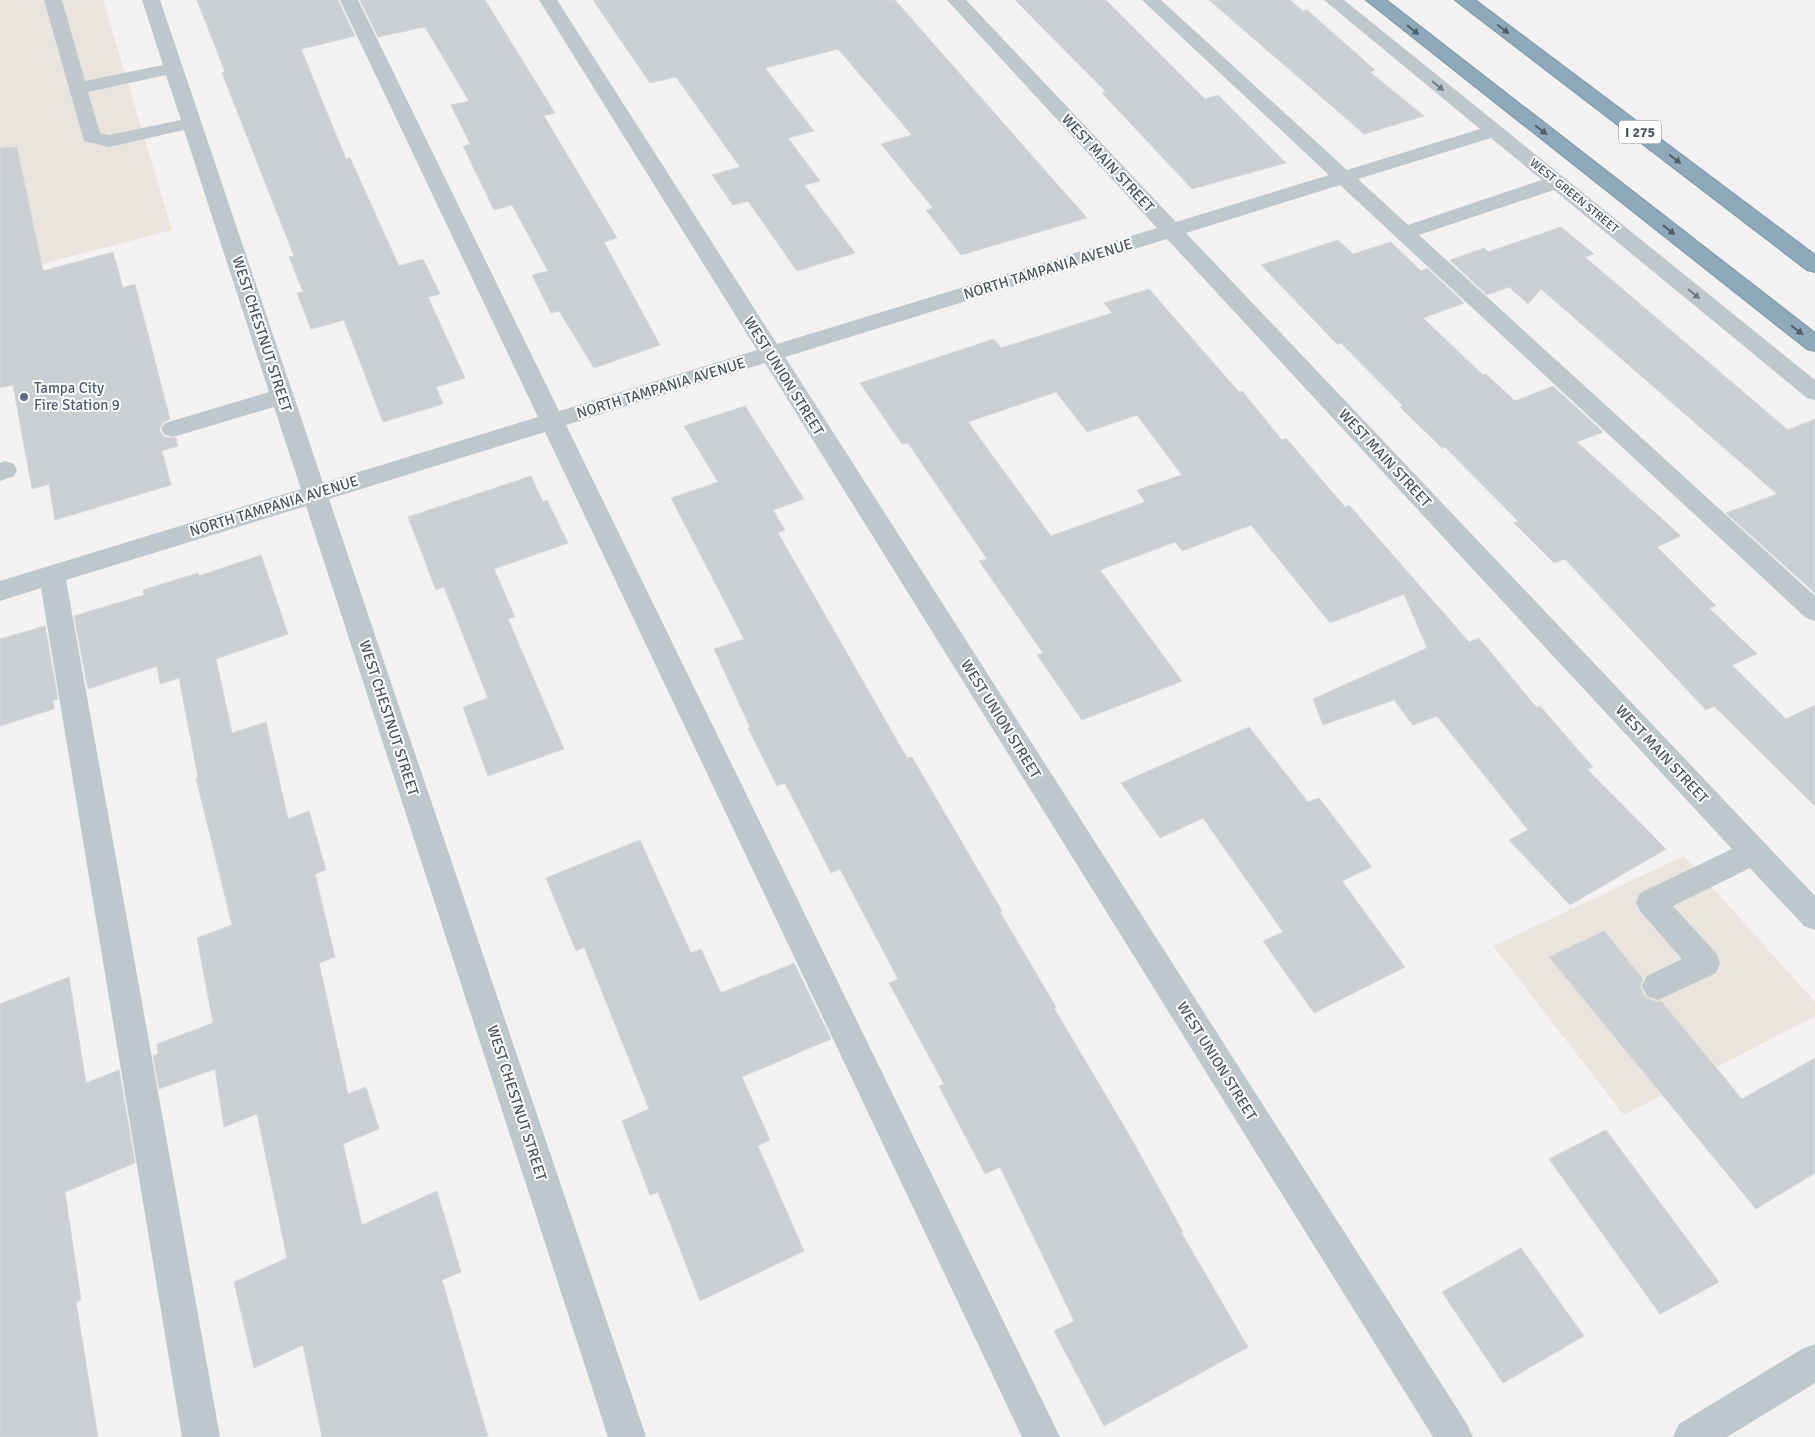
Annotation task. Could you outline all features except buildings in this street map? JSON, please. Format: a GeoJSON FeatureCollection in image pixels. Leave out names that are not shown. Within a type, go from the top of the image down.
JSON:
{"type":"FeatureCollection","features":[{"type":"Feature","properties":{"kind":"highway"},"geometry":{"type":"LineString","coordinates":[[1375,0],[1815,344]]}},
{"type":"Feature","properties":{"kind":"highway","name":"I 275"},"geometry":{"type":"LineString","coordinates":[[1464,0],[1815,264]]}},
{"type":"Feature","properties":{"kind":"street"},"geometry":{"type":"LineString","coordinates":[[54,0],[91,137],[109,141],[192,123]]}},
{"type":"Feature","properties":{"kind":"street","name":"WEST CHESTNUT STREET"},"geometry":{"type":"LineString","coordinates":[[151,0],[627,1437]]}},
{"type":"Feature","properties":{"kind":"street"},"geometry":{"type":"LineString","coordinates":[[349,0],[1041,1437]]}},
{"type":"Feature","properties":{"kind":"street","name":"WEST UNION STREET"},"geometry":{"type":"LineString","coordinates":[[548,0],[1454,1437]]}},
{"type":"Feature","properties":{"kind":"street","name":"WEST MAIN STREET"},"geometry":{"type":"LineString","coordinates":[[956,0],[1815,917]]}},
{"type":"Feature","properties":{"kind":"street"},"geometry":{"type":"LineString","coordinates":[[1150,0],[1815,611]]}},
{"type":"Feature","properties":{"kind":"street","name":"WEST GREEN STREET"},"geometry":{"type":"LineString","coordinates":[[1333,0],[1815,392]]}},
{"type":"Feature","properties":{"kind":"street"},"geometry":{"type":"LineString","coordinates":[[78,88],[174,68]]}},
{"type":"Feature","properties":{"kind":"street","name":"NORTH TAMPANIA AVENUE"},"geometry":{"type":"LineString","coordinates":[[0,591],[1494,131]]}},
{"type":"Feature","properties":{"kind":"street"},"geometry":{"type":"LineString","coordinates":[[1410,230],[1557,182]]}},
{"type":"Feature","properties":{"kind":"street"},"geometry":{"type":"LineString","coordinates":[[173,429],[283,396]]}},
{"type":"Feature","properties":{"kind":"street"},"geometry":{"type":"LineString","coordinates":[[52,575],[201,1437]]}},
{"type":"Feature","properties":{"kind":"street"},"geometry":{"type":"LineString","coordinates":[[1658,986],[1705,963],[1650,902],[1754,852]]}},
{"type":"Feature","properties":{"kind":"street"},"geometry":{"type":"LineString","coordinates":[[1692,1437],[1815,1362]]}},
{"type":"Feature","properties":{"kind":"shaded area"},"geometry":{"type":"Polygon","coordinates":[[[0,0],[103,0],[172,230],[0,275],[0,0]]]}},
{"type":"Feature","properties":{"kind":"shaded area"},"geometry":{"type":"Polygon","coordinates":[[[1684,856],[1815,1002],[1815,1016],[1624,1115],[1493,946],[1684,856]]]}},
{"type":"Feature","properties":{"kind":"place","name":"Tampa City Fire Station 9"},"geometry":{"type":"Point","coordinates":[24,397]}}]}
